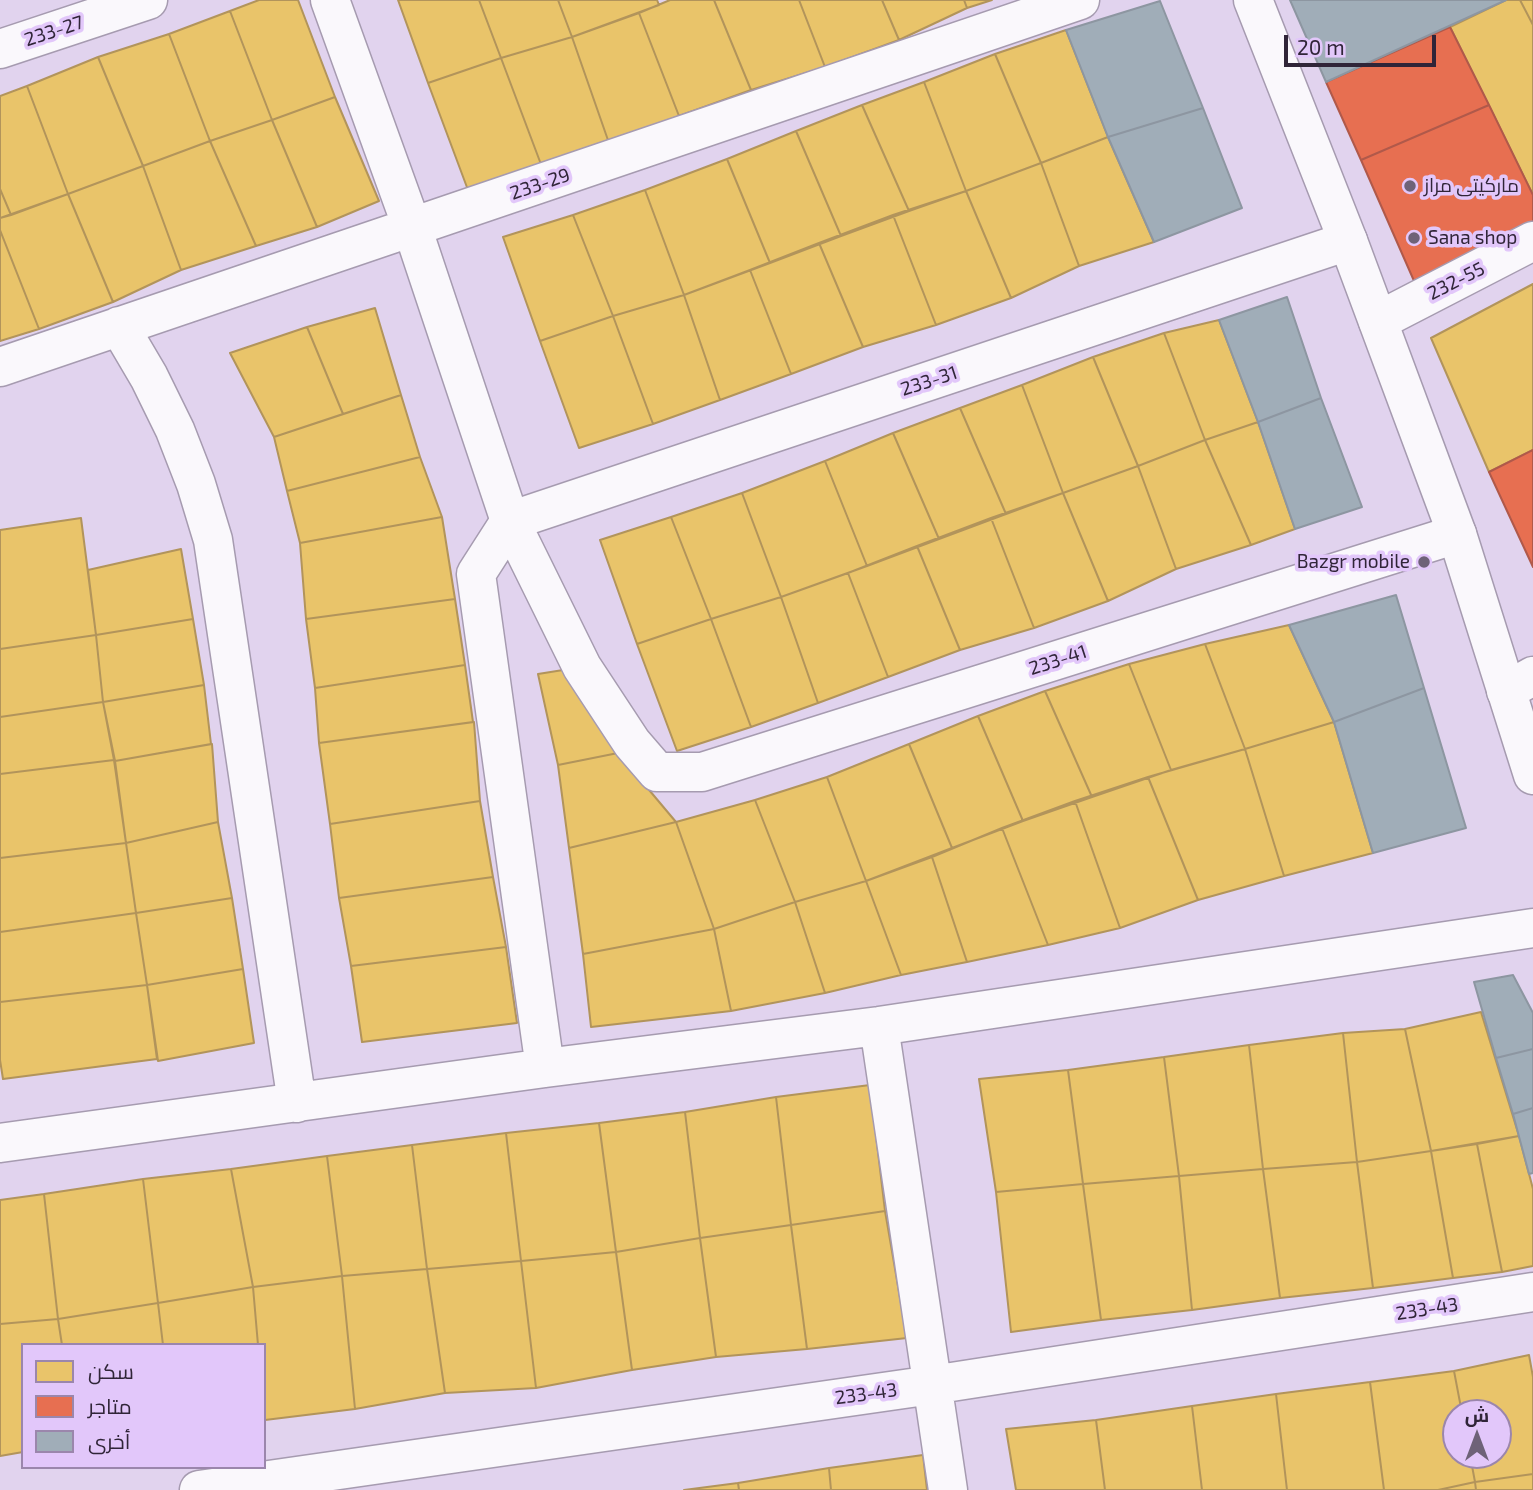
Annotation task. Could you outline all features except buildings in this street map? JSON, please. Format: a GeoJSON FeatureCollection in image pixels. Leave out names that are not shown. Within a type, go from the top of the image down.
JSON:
{"type":"FeatureCollection","features":[{"type":"Feature","properties":{"kind":"street","name":"233-27"},"geometry":{"type":"LineString","coordinates":[[0,49],[148,0]]}},
{"type":"Feature","properties":{"kind":"street"},"geometry":{"type":"LineString","coordinates":[[330,0],[412,227],[510,521],[476,574],[545,1068]]}},
{"type":"Feature","properties":{"kind":"street","name":"233-29"},"geometry":{"type":"LineString","coordinates":[[0,367],[1080,0]]}},
{"type":"Feature","properties":{"kind":"street"},"geometry":{"type":"LineString","coordinates":[[1253,0],[1348,241],[1457,534],[1520,683],[1533,775]]}},
{"type":"Feature","properties":{"kind":"street","name":"233-31"},"geometry":{"type":"LineString","coordinates":[[510,521],[1348,241]]}},
{"type":"Feature","properties":{"kind":"street","name":"232-55"},"geometry":{"type":"LineString","coordinates":[[1378,321],[1533,241]]}},
{"type":"Feature","properties":{"kind":"street"},"geometry":{"type":"LineString","coordinates":[[119,326],[176,430],[213,540],[297,1103]]}},
{"type":"Feature","properties":{"kind":"street","name":"233-41"},"geometry":{"type":"LineString","coordinates":[[510,521],[582,667],[632,743],[657,772],[702,772],[1457,534]]}},
{"type":"Feature","properties":{"kind":"street"},"geometry":{"type":"LineString","coordinates":[[0,1143],[545,1068],[879,1026],[1533,928]]}},
{"type":"Feature","properties":{"kind":"street"},"geometry":{"type":"LineString","coordinates":[[879,1026],[948,1490]]}},
{"type":"Feature","properties":{"kind":"street","name":"233-43"},"geometry":{"type":"LineString","coordinates":[[199,1490],[932,1385],[1533,1292]]}},
{"type":"Feature","properties":{"kind":"place","name":"مارکیتی مراز"},"geometry":{"type":"Point","coordinates":[1410,186]}},
{"type":"Feature","properties":{"kind":"place","name":"Sana shop"},"geometry":{"type":"Point","coordinates":[1414,238]}},
{"type":"Feature","properties":{"kind":"place","name":"Bazgr mobile"},"geometry":{"type":"Point","coordinates":[1424,562]}}]}
